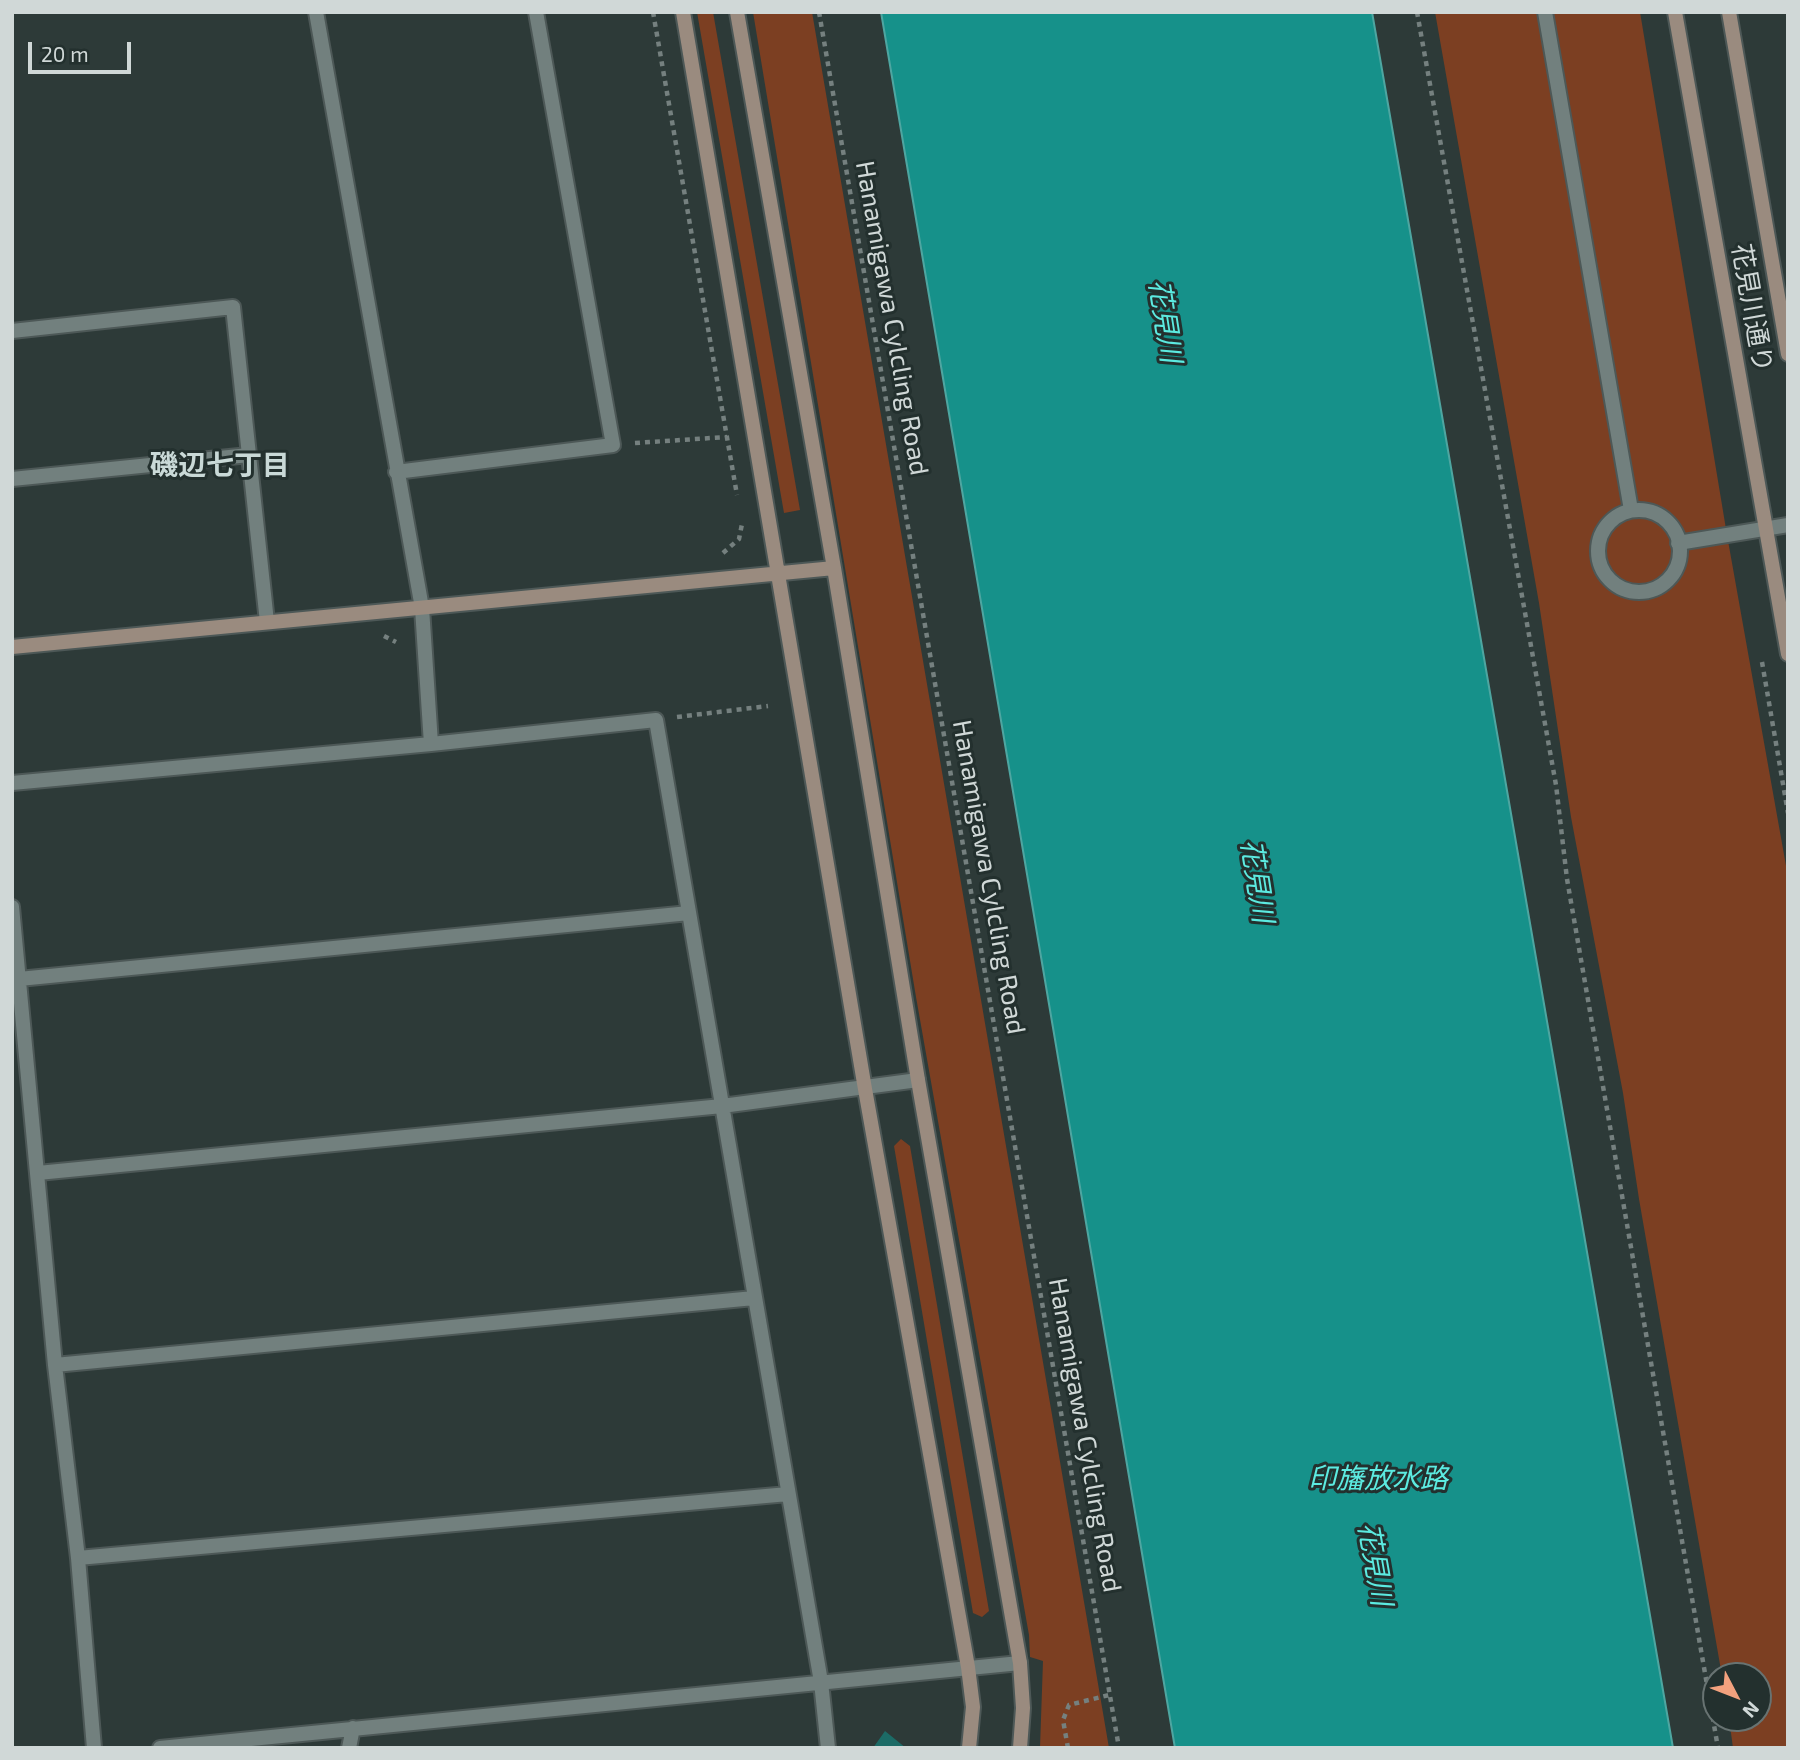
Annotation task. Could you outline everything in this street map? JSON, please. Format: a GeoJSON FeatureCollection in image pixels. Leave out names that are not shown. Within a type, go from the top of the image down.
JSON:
{"type":"FeatureCollection","features":[{"type":"Feature","properties":{"kind":"street"},"geometry":{"type":"LineString","coordinates":[[316,12],[422,608],[431,744]]}},
{"type":"Feature","properties":{"kind":"street"},"geometry":{"type":"LineString","coordinates":[[396,472],[613,445],[536,12]]}},
{"type":"Feature","properties":{"kind":"street"},"geometry":{"type":"LineString","coordinates":[[683,12],[865,1089],[968,1667],[973,1707],[969,1748]]}},
{"type":"Feature","properties":{"kind":"street"},"geometry":{"type":"LineString","coordinates":[[737,12],[1020,1663],[1023,1708],[1020,1748]]}},
{"type":"Feature","properties":{"kind":"street"},"geometry":{"type":"LineString","coordinates":[[1545,12],[1631,510]]}},
{"type":"Feature","properties":{"kind":"street","name":"花見川通り"},"geometry":{"type":"LineString","coordinates":[[1675,12],[1788,654]]}},
{"type":"Feature","properties":{"kind":"street","name":"花見川通り"},"geometry":{"type":"LineString","coordinates":[[1729,12],[1788,354]]}},
{"type":"Feature","properties":{"kind":"street"},"geometry":{"type":"LineString","coordinates":[[12,331],[233,307],[267,622]]}},
{"type":"Feature","properties":{"kind":"street"},"geometry":{"type":"LineString","coordinates":[[12,479],[249,455]]}},
{"type":"Feature","properties":{"kind":"street"},"geometry":{"type":"LineString","coordinates":[[1631,510],[1650,511],[1666,519],[1678,543],[1680,552],[1675,570],[1663,584],[1646,592],[1628,591],[1611,582],[1601,567],[1597,549],[1602,531],[1614,518],[1631,510]]}},
{"type":"Feature","properties":{"kind":"street"},"geometry":{"type":"LineString","coordinates":[[1678,543],[1788,525]]}},
{"type":"Feature","properties":{"kind":"street"},"geometry":{"type":"LineString","coordinates":[[12,647],[834,568]]}},
{"type":"Feature","properties":{"kind":"street"},"geometry":{"type":"LineString","coordinates":[[12,783],[656,720],[821,1682],[828,1748]]}},
{"type":"Feature","properties":{"kind":"street"},"geometry":{"type":"LineString","coordinates":[[12,907],[55,1365],[78,1558],[94,1748]]}},
{"type":"Feature","properties":{"kind":"street"},"geometry":{"type":"LineString","coordinates":[[19,979],[689,913]]}},
{"type":"Feature","properties":{"kind":"street"},"geometry":{"type":"LineString","coordinates":[[38,1173],[722,1106],[918,1080]]}},
{"type":"Feature","properties":{"kind":"street"},"geometry":{"type":"LineString","coordinates":[[55,1365],[754,1298]]}},
{"type":"Feature","properties":{"kind":"street"},"geometry":{"type":"LineString","coordinates":[[78,1558],[788,1494]]}},
{"type":"Feature","properties":{"kind":"street"},"geometry":{"type":"LineString","coordinates":[[160,1748],[1020,1663]]}},
{"type":"Feature","properties":{"kind":"street"},"geometry":{"type":"LineString","coordinates":[[349,1748],[353,1728]]}},
{"type":"Feature","properties":{"kind":"path"},"geometry":{"type":"LineString","coordinates":[[653,12],[737,500]]}},
{"type":"Feature","properties":{"kind":"path","name":"Hanamigawa Cylcling Road"},"geometry":{"type":"LineString","coordinates":[[819,12],[1119,1748]]}},
{"type":"Feature","properties":{"kind":"path"},"geometry":{"type":"LineString","coordinates":[[1417,12],[1556,785],[1567,879],[1718,1748]]}},
{"type":"Feature","properties":{"kind":"path"},"geometry":{"type":"LineString","coordinates":[[613,445],[727,437]]}},
{"type":"Feature","properties":{"kind":"path"},"geometry":{"type":"LineString","coordinates":[[719,555],[739,539],[742,530],[740,512]]}},
{"type":"Feature","properties":{"kind":"path"},"geometry":{"type":"LineString","coordinates":[[1761,652],[1788,813]]}},
{"type":"Feature","properties":{"kind":"path"},"geometry":{"type":"LineString","coordinates":[[656,720],[768,706]]}},
{"type":"Feature","properties":{"kind":"path"},"geometry":{"type":"LineString","coordinates":[[1068,1748],[1063,1720],[1069,1705],[1110,1695]]}},
{"type":"Feature","properties":{"kind":"shaded area"},"geometry":{"type":"Polygon","coordinates":[[[697,12],[713,12],[800,510],[784,513],[697,12]]]}},
{"type":"Feature","properties":{"kind":"shaded area"},"geometry":{"type":"Polygon","coordinates":[[[753,12],[812,12],[1109,1748],[1040,1748],[1043,1661],[1030,1657],[1029,1635],[916,997],[753,12]]]}},
{"type":"Feature","properties":{"kind":"shaded area"},"geometry":{"type":"Polygon","coordinates":[[[1435,12],[1640,12],[1727,535],[1788,877],[1788,1748],[1733,1748],[1731,1732],[1772,1732],[1772,1662],[1720,1662],[1623,1093],[1571,817],[1539,603],[1435,12]]]}},
{"type":"Feature","properties":{"kind":"shaded area"},"geometry":{"type":"Polygon","coordinates":[[[901,1139],[910,1146],[989,1611],[982,1617],[973,1613],[894,1146],[901,1139]]]}},
{"type":"Feature","properties":{"kind":"water","name":"印旛放水路"},"geometry":{"type":"Polygon","coordinates":[[[881,12],[1372,12],[1673,1748],[1175,1748],[881,12]]]}},
{"type":"Feature","properties":{"kind":"building"},"geometry":{"type":"Polygon","coordinates":[[[885,1731],[906,1748],[873,1748],[885,1731]]]}},
{"type":"Feature","properties":{"kind":"district","name":"磯辺七丁目"},"geometry":{"type":"Point","coordinates":[220,466]}},
{"type":"Feature","properties":{"kind":"water label","name":"花見川"},"geometry":{"type":"Point","coordinates":[1165,321]}},
{"type":"Feature","properties":{"kind":"water label","name":"花見川"},"geometry":{"type":"Point","coordinates":[1257,881]}},
{"type":"Feature","properties":{"kind":"water label","name":"花見川"},"geometry":{"type":"Point","coordinates":[1375,1564]}}]}
